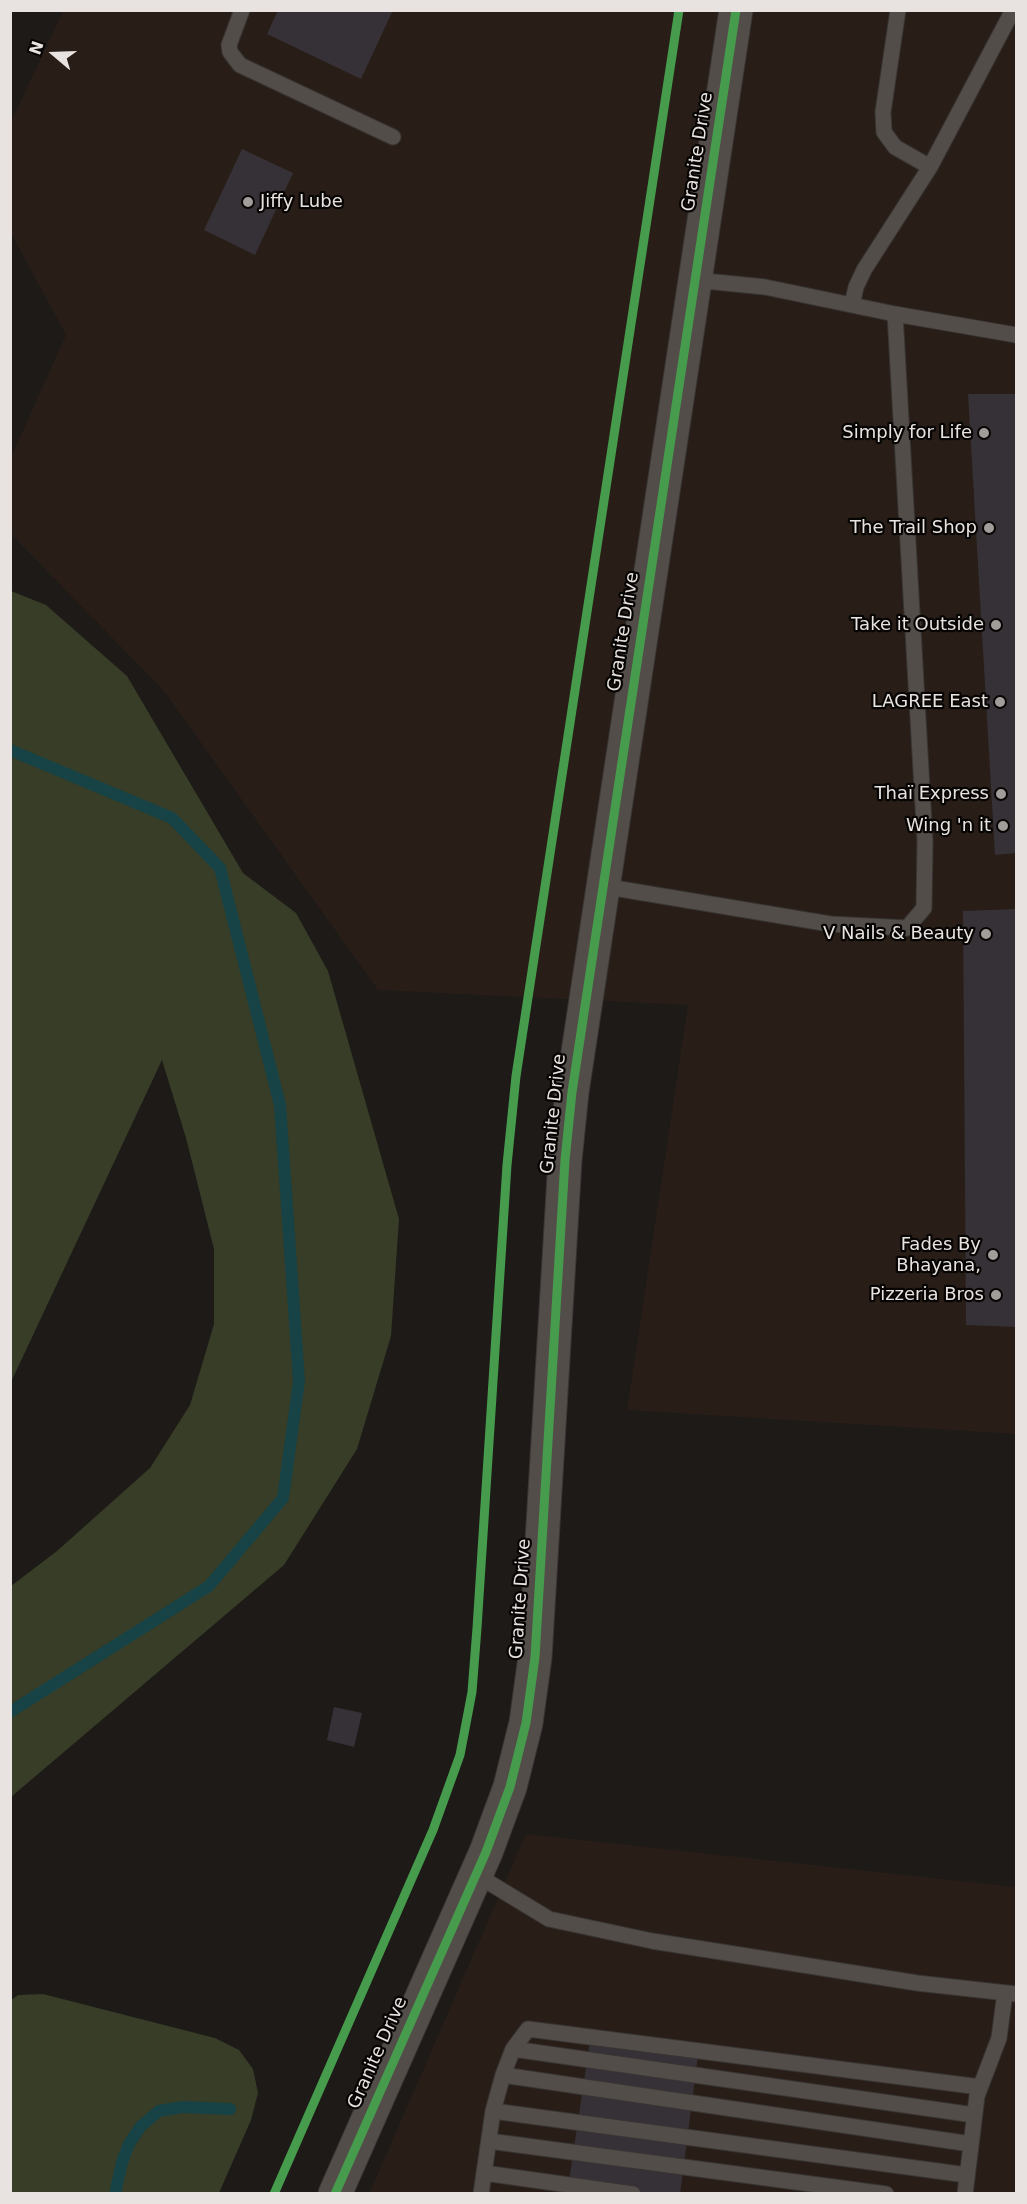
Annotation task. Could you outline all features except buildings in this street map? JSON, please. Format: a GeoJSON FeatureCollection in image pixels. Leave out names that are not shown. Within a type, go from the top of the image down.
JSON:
{"type":"FeatureCollection","features":[{"type":"Feature","properties":{"kind":"street","name":"Granite Drive"},"geometry":{"type":"LineString","coordinates":[[335,2193],[475,1874],[510,1787],[526,1722],[535,1657],[565,1160],[572,1092],[736,10]]}},
{"type":"Feature","properties":{"kind":"lane"},"geometry":{"type":"LineString","coordinates":[[242,10],[229,45],[230,52],[240,65],[393,137]]}},
{"type":"Feature","properties":{"kind":"lane"},"geometry":{"type":"LineString","coordinates":[[898,10],[883,112],[885,132],[895,147],[930,167]]}},
{"type":"Feature","properties":{"kind":"lane"},"geometry":{"type":"LineString","coordinates":[[852,305],[856,287],[864,270],[930,167],[1013,10]]}},
{"type":"Feature","properties":{"kind":"lane"},"geometry":{"type":"LineString","coordinates":[[695,280],[765,287],[895,314],[1017,335]]}},
{"type":"Feature","properties":{"kind":"lane"},"geometry":{"type":"LineString","coordinates":[[602,886],[831,924],[907,928],[924,908],[925,841],[895,314]]}},
{"type":"Feature","properties":{"kind":"lane"},"geometry":{"type":"LineString","coordinates":[[475,1874],[549,1919],[652,1941],[917,1983],[1011,1993],[999,2038],[977,2096],[965,2193]]}},
{"type":"Feature","properties":{"kind":"lane"},"geometry":{"type":"LineString","coordinates":[[480,2193],[494,2111],[503,2075],[513,2049],[528,2029],[980,2087]]}},
{"type":"Feature","properties":{"kind":"lane"},"geometry":{"type":"LineString","coordinates":[[513,2049],[974,2115]]}},
{"type":"Feature","properties":{"kind":"lane"},"geometry":{"type":"LineString","coordinates":[[503,2075],[971,2144]]}},
{"type":"Feature","properties":{"kind":"lane"},"geometry":{"type":"LineString","coordinates":[[494,2111],[967,2175]]}},
{"type":"Feature","properties":{"kind":"lane"},"geometry":{"type":"LineString","coordinates":[[489,2141],[886,2193]]}},
{"type":"Feature","properties":{"kind":"lane"},"geometry":{"type":"LineString","coordinates":[[483,2173],[633,2193]]}},
{"type":"Feature","properties":{"kind":"shaded area"},"geometry":{"type":"Polygon","coordinates":[[[63,11],[1016,11],[1016,1434],[627,1410],[688,1005],[378,990],[164,691],[11,534],[11,457],[66,335],[11,233],[11,122],[63,11]]]}},
{"type":"Feature","properties":{"kind":"shaded area"},"geometry":{"type":"Polygon","coordinates":[[[526,1834],[1016,1887],[1016,2193],[369,2194],[526,1834]]]}},
{"type":"Feature","properties":{"kind":"green space"},"geometry":{"type":"Polygon","coordinates":[[[11,591],[46,605],[127,676],[243,873],[296,913],[328,971],[399,1219],[391,1336],[357,1449],[284,1565],[11,1797],[11,1586],[57,1551],[150,1468],[190,1405],[214,1324],[214,1249],[186,1138],[162,1060],[11,1382],[11,591]]]}},
{"type":"Feature","properties":{"kind":"green space"},"geometry":{"type":"Polygon","coordinates":[[[43,1994],[215,2038],[239,2050],[253,2069],[258,2093],[251,2120],[219,2193],[11,2193],[11,2000],[18,1995],[43,1994]]]}},
{"type":"Feature","properties":{"kind":"waterway"},"geometry":{"type":"LineString","coordinates":[[10,750],[172,818],[220,868],[280,1105],[299,1381],[283,1498],[209,1586],[10,1712]]}},
{"type":"Feature","properties":{"kind":"waterway"},"geometry":{"type":"LineString","coordinates":[[115,2194],[122,2162],[129,2144],[141,2126],[159,2111],[182,2107],[230,2109]]}},
{"type":"Feature","properties":{"kind":"cycle path"},"geometry":{"type":"LineString","coordinates":[[274,2194],[433,1830],[460,1755],[472,1692],[507,1165],[516,1076],[679,10]]}},
{"type":"Feature","properties":{"kind":"cycle path"},"geometry":{"type":"LineString","coordinates":[[335,2194],[486,1852],[510,1787],[526,1723],[535,1657],[565,1160],[572,1092],[736,10]]}},
{"type":"Feature","properties":{"kind":"place","name":"Jiffy Lube"},"geometry":{"type":"Point","coordinates":[248,202]}},
{"type":"Feature","properties":{"kind":"place","name":"Simply for Life"},"geometry":{"type":"Point","coordinates":[984,433]}},
{"type":"Feature","properties":{"kind":"place","name":"The Trail Shop"},"geometry":{"type":"Point","coordinates":[989,528]}},
{"type":"Feature","properties":{"kind":"place","name":"Take it Outside"},"geometry":{"type":"Point","coordinates":[996,625]}},
{"type":"Feature","properties":{"kind":"place","name":"LAGREE East"},"geometry":{"type":"Point","coordinates":[1000,702]}},
{"type":"Feature","properties":{"kind":"place","name":"Thaï Express"},"geometry":{"type":"Point","coordinates":[1001,794]}},
{"type":"Feature","properties":{"kind":"place","name":"Wing 'n it"},"geometry":{"type":"Point","coordinates":[1003,826]}},
{"type":"Feature","properties":{"kind":"place","name":"V Nails & Beauty"},"geometry":{"type":"Point","coordinates":[986,934]}},
{"type":"Feature","properties":{"kind":"place","name":"Fades By Bhayana,"},"geometry":{"type":"Point","coordinates":[993,1255]}},
{"type":"Feature","properties":{"kind":"place","name":"Pizzeria Bros"},"geometry":{"type":"Point","coordinates":[996,1295]}}]}
